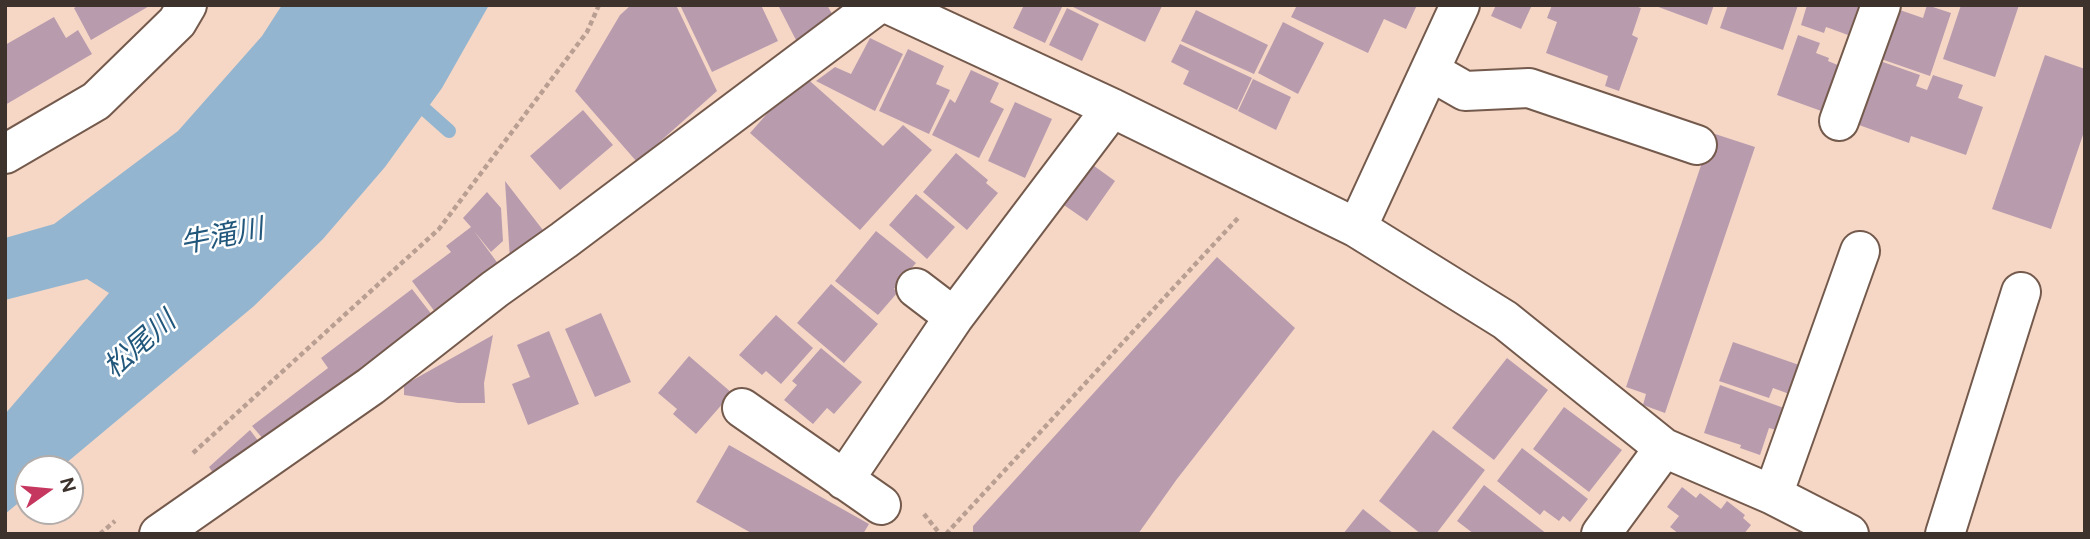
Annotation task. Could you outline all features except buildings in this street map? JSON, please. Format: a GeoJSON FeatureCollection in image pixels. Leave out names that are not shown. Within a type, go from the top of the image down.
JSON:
{"type":"FeatureCollection","features":[{"type":"Feature","properties":{"kind":"street"},"geometry":{"type":"LineString","coordinates":[[5,154],[96,101],[177,22],[187,5]]}},
{"type":"Feature","properties":{"kind":"street"},"geometry":{"type":"LineString","coordinates":[[1357,228],[1460,5]]}},
{"type":"Feature","properties":{"kind":"street"},"geometry":{"type":"LineString","coordinates":[[1839,121],[1881,5]]}},
{"type":"Feature","properties":{"kind":"street"},"geometry":{"type":"LineString","coordinates":[[159,534],[371,386],[495,289],[891,6],[1112,108],[1357,228],[1505,320],[1664,448],[1773,495],[1849,534]]}},
{"type":"Feature","properties":{"kind":"street"},"geometry":{"type":"LineString","coordinates":[[1430,71],[1465,91],[1529,88],[1697,145]]}},
{"type":"Feature","properties":{"kind":"street"},"geometry":{"type":"LineString","coordinates":[[844,480],[954,317],[1112,108]]}},
{"type":"Feature","properties":{"kind":"street"},"geometry":{"type":"LineString","coordinates":[[1773,495],[1860,251]]}},
{"type":"Feature","properties":{"kind":"street"},"geometry":{"type":"LineString","coordinates":[[916,288],[954,317]]}},
{"type":"Feature","properties":{"kind":"street"},"geometry":{"type":"LineString","coordinates":[[1945,534],[2021,292]]}},
{"type":"Feature","properties":{"kind":"street"},"geometry":{"type":"LineString","coordinates":[[742,408],[881,505]]}},
{"type":"Feature","properties":{"kind":"street"},"geometry":{"type":"LineString","coordinates":[[1601,534],[1664,448]]}},
{"type":"Feature","properties":{"kind":"path"},"geometry":{"type":"LineString","coordinates":[[193,453],[439,229],[587,32],[599,5]]}},
{"type":"Feature","properties":{"kind":"path"},"geometry":{"type":"LineString","coordinates":[[946,534],[1238,218],[1271,186]]}},
{"type":"Feature","properties":{"kind":"path"},"geometry":{"type":"LineString","coordinates":[[100,534],[120,516]]}},
{"type":"Feature","properties":{"kind":"water"},"geometry":{"type":"Polygon","coordinates":[[[282,5],[489,5],[442,88],[385,167],[323,239],[254,306],[76,455],[14,455],[14,507],[5,514],[5,414],[109,293],[87,279],[5,300],[5,238],[54,224],[178,131],[262,36],[282,5]]]}},
{"type":"Feature","properties":{"kind":"waterway"},"geometry":{"type":"LineString","coordinates":[[413,99],[449,131]]}},
{"type":"Feature","properties":{"kind":"water label","name":"牛滝川"},"geometry":{"type":"Point","coordinates":[222,237]}},
{"type":"Feature","properties":{"kind":"water label","name":"松尾川"},"geometry":{"type":"Point","coordinates":[140,345]}}]}
